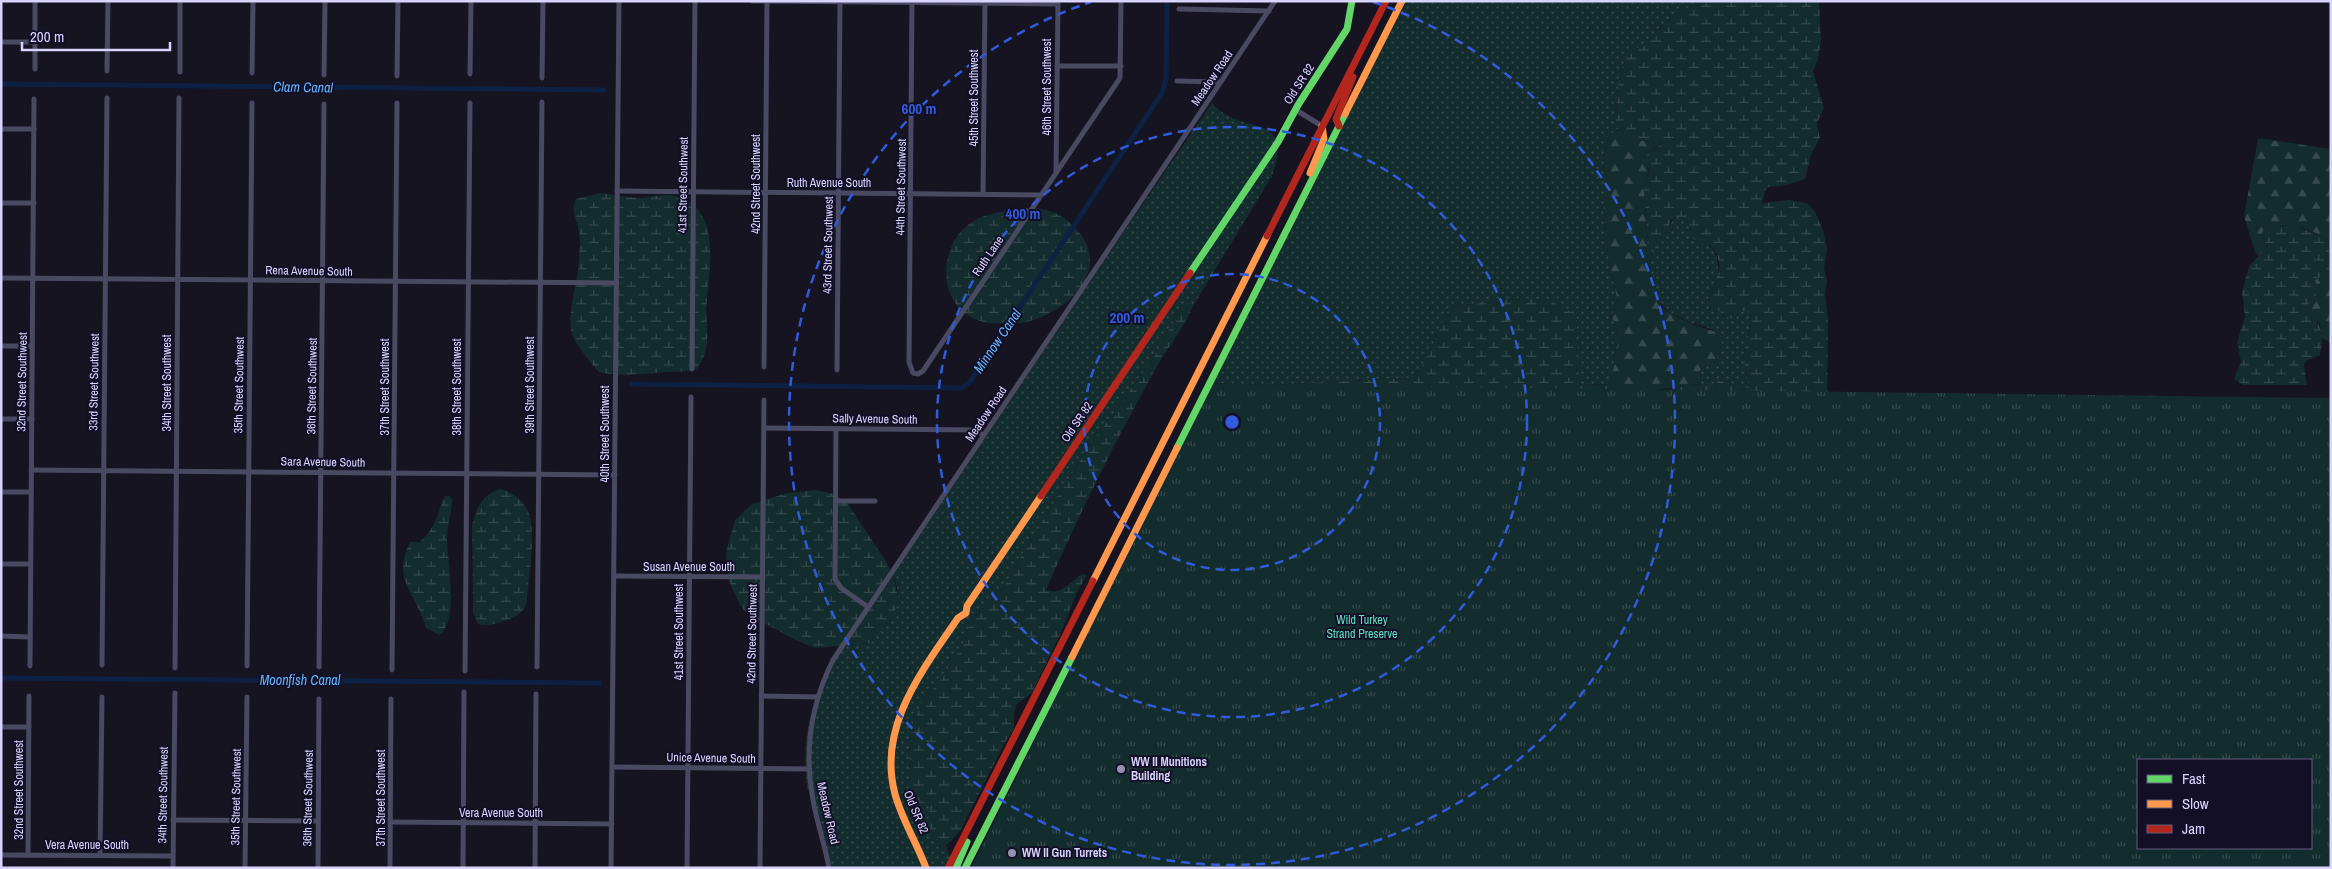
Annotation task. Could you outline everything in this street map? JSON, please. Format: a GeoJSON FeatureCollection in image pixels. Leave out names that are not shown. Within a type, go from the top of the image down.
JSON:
{"type":"FeatureCollection","features":[{"type":"Feature","properties":{"kind":"main road","name":"Old SR 82"},"geometry":{"type":"LineString","coordinates":[[926,868],[918,844],[899,805],[892,778],[892,737],[901,706],[958,618],[966,613],[967,606],[972,598],[1278,142],[1347,30],[1352,1]]}},
{"type":"Feature","properties":{"kind":"main road"},"geometry":{"type":"LineString","coordinates":[[948,868],[1386,1]]}},
{"type":"Feature","properties":{"kind":"main road"},"geometry":{"type":"LineString","coordinates":[[965,868],[1402,1]]}},
{"type":"Feature","properties":{"kind":"main road"},"geometry":{"type":"LineString","coordinates":[[1339,126],[1336,119],[1339,109],[1371,43],[1373,26]]}},
{"type":"Feature","properties":{"kind":"main road"},"geometry":{"type":"LineString","coordinates":[[1279,244],[1280,231],[1312,168],[1324,139],[1322,126]]}},
{"type":"Feature","properties":{"kind":"main road"},"geometry":{"type":"LineString","coordinates":[[956,868],[985,806],[991,782]]}},
{"type":"Feature","properties":{"kind":"street"},"geometry":{"type":"LineString","coordinates":[[35,1],[35,70]]}},
{"type":"Feature","properties":{"kind":"street"},"geometry":{"type":"LineString","coordinates":[[107,71],[108,1]]}},
{"type":"Feature","properties":{"kind":"street"},"geometry":{"type":"LineString","coordinates":[[180,1],[180,72]]}},
{"type":"Feature","properties":{"kind":"street"},"geometry":{"type":"LineString","coordinates":[[252,73],[253,1]]}},
{"type":"Feature","properties":{"kind":"street"},"geometry":{"type":"LineString","coordinates":[[324,75],[325,1]]}},
{"type":"Feature","properties":{"kind":"street"},"geometry":{"type":"LineString","coordinates":[[397,76],[398,1]]}},
{"type":"Feature","properties":{"kind":"street"},"geometry":{"type":"LineString","coordinates":[[470,1],[470,74]]}},
{"type":"Feature","properties":{"kind":"street"},"geometry":{"type":"LineString","coordinates":[[542,78],[543,1]]}},
{"type":"Feature","properties":{"kind":"street","name":"40th Street Southwest"},"geometry":{"type":"LineString","coordinates":[[611,868],[619,1]]}},
{"type":"Feature","properties":{"kind":"street","name":"41st Street Southwest"},"geometry":{"type":"LineString","coordinates":[[692,369],[695,1]]}},
{"type":"Feature","properties":{"kind":"street"},"geometry":{"type":"LineString","coordinates":[[752,1],[1058,2]]}},
{"type":"Feature","properties":{"kind":"street","name":"42nd Street Southwest"},"geometry":{"type":"LineString","coordinates":[[764,367],[767,1]]}},
{"type":"Feature","properties":{"kind":"street","name":"Ruth Lane"},"geometry":{"type":"LineString","coordinates":[[913,372],[918,374],[923,370],[1120,78],[1121,1]]}},
{"type":"Feature","properties":{"kind":"street","name":"Meadow Road"},"geometry":{"type":"LineString","coordinates":[[829,868],[813,801],[809,769],[811,728],[818,697],[833,660],[1276,1]]}},
{"type":"Feature","properties":{"kind":"street","name":"43rd Street Southwest"},"geometry":{"type":"LineString","coordinates":[[836,370],[840,2]]}},
{"type":"Feature","properties":{"kind":"street","name":"44th Street Southwest"},"geometry":{"type":"LineString","coordinates":[[912,2],[909,362],[913,372]]}},
{"type":"Feature","properties":{"kind":"street","name":"45th Street Southwest"},"geometry":{"type":"LineString","coordinates":[[983,194],[985,2]]}},
{"type":"Feature","properties":{"kind":"street","name":"46th Street Southwest"},"geometry":{"type":"LineString","coordinates":[[1056,173],[1058,2]]}},
{"type":"Feature","properties":{"kind":"street"},"geometry":{"type":"LineString","coordinates":[[1180,9],[1269,11]]}},
{"type":"Feature","properties":{"kind":"street"},"geometry":{"type":"LineString","coordinates":[[1,42],[35,42]]}},
{"type":"Feature","properties":{"kind":"street"},"geometry":{"type":"LineString","coordinates":[[1057,66],[1121,66]]}},
{"type":"Feature","properties":{"kind":"street"},"geometry":{"type":"LineString","coordinates":[[1177,81],[1221,82]]}},
{"type":"Feature","properties":{"kind":"street","name":"33rd Street Southwest"},"geometry":{"type":"LineString","coordinates":[[102,665],[107,98]]}},
{"type":"Feature","properties":{"kind":"street","name":"34th Street Southwest"},"geometry":{"type":"LineString","coordinates":[[175,668],[179,98]]}},
{"type":"Feature","properties":{"kind":"street","name":"32nd Street Southwest"},"geometry":{"type":"LineString","coordinates":[[30,666],[34,99]]}},
{"type":"Feature","properties":{"kind":"street","name":"39th Street Southwest"},"geometry":{"type":"LineString","coordinates":[[537,667],[542,102]]}},
{"type":"Feature","properties":{"kind":"street","name":"35th Street Southwest"},"geometry":{"type":"LineString","coordinates":[[247,666],[252,103]]}},
{"type":"Feature","properties":{"kind":"street","name":"38th Street Southwest"},"geometry":{"type":"LineString","coordinates":[[465,671],[470,103]]}},
{"type":"Feature","properties":{"kind":"street","name":"36th Street Southwest"},"geometry":{"type":"LineString","coordinates":[[319,667],[324,104]]}},
{"type":"Feature","properties":{"kind":"street","name":"37th Street Southwest"},"geometry":{"type":"LineString","coordinates":[[392,670],[397,104]]}},
{"type":"Feature","properties":{"kind":"street"},"geometry":{"type":"LineString","coordinates":[[1296,110],[1322,126]]}},
{"type":"Feature","properties":{"kind":"street"},"geometry":{"type":"LineString","coordinates":[[1,129],[34,129]]}},
{"type":"Feature","properties":{"kind":"street","name":"Ruth Avenue South"},"geometry":{"type":"LineString","coordinates":[[617,191],[1041,195]]}},
{"type":"Feature","properties":{"kind":"street"},"geometry":{"type":"LineString","coordinates":[[1,203],[34,203]]}},
{"type":"Feature","properties":{"kind":"street","name":"Rena Avenue South"},"geometry":{"type":"LineString","coordinates":[[1,278],[617,284]]}},
{"type":"Feature","properties":{"kind":"street"},"geometry":{"type":"LineString","coordinates":[[1,346],[32,346]]}},
{"type":"Feature","properties":{"kind":"street","name":"41st Street Southwest"},"geometry":{"type":"LineString","coordinates":[[687,868],[691,397]]}},
{"type":"Feature","properties":{"kind":"street","name":"42nd Street Southwest"},"geometry":{"type":"LineString","coordinates":[[760,868],[764,400]]}},
{"type":"Feature","properties":{"kind":"street"},"geometry":{"type":"LineString","coordinates":[[1,419],[32,419]]}},
{"type":"Feature","properties":{"kind":"street","name":"Sally Avenue South"},"geometry":{"type":"LineString","coordinates":[[764,428],[978,430],[983,436]]}},
{"type":"Feature","properties":{"kind":"street"},"geometry":{"type":"LineString","coordinates":[[836,428],[835,579],[841,588],[868,607]]}},
{"type":"Feature","properties":{"kind":"street","name":"Sara Avenue South"},"geometry":{"type":"LineString","coordinates":[[31,470],[615,475]]}},
{"type":"Feature","properties":{"kind":"street"},"geometry":{"type":"LineString","coordinates":[[1,492],[31,492]]}},
{"type":"Feature","properties":{"kind":"street"},"geometry":{"type":"LineString","coordinates":[[836,501],[875,502]]}},
{"type":"Feature","properties":{"kind":"street"},"geometry":{"type":"LineString","coordinates":[[1,564],[30,564]]}},
{"type":"Feature","properties":{"kind":"street","name":"Susan Avenue South"},"geometry":{"type":"LineString","coordinates":[[614,576],[763,577]]}},
{"type":"Feature","properties":{"kind":"street"},"geometry":{"type":"LineString","coordinates":[[1,636],[30,637]]}},
{"type":"Feature","properties":{"kind":"street"},"geometry":{"type":"LineString","coordinates":[[463,868],[464,692]]}},
{"type":"Feature","properties":{"kind":"street","name":"34th Street Southwest"},"geometry":{"type":"LineString","coordinates":[[173,868],[175,693]]}},
{"type":"Feature","properties":{"kind":"street"},"geometry":{"type":"LineString","coordinates":[[535,868],[536,694]]}},
{"type":"Feature","properties":{"kind":"street","name":"32nd Street Southwest"},"geometry":{"type":"LineString","coordinates":[[28,855],[29,696]]}},
{"type":"Feature","properties":{"kind":"street"},"geometry":{"type":"LineString","coordinates":[[761,696],[818,697]]}},
{"type":"Feature","properties":{"kind":"street"},"geometry":{"type":"LineString","coordinates":[[100,855],[102,697]]}},
{"type":"Feature","properties":{"kind":"street","name":"35th Street Southwest"},"geometry":{"type":"LineString","coordinates":[[245,868],[247,697]]}},
{"type":"Feature","properties":{"kind":"street","name":"36th Street Southwest"},"geometry":{"type":"LineString","coordinates":[[318,868],[319,699]]}},
{"type":"Feature","properties":{"kind":"street","name":"37th Street Southwest"},"geometry":{"type":"LineString","coordinates":[[390,868],[392,699]]}},
{"type":"Feature","properties":{"kind":"street"},"geometry":{"type":"LineString","coordinates":[[1,726],[29,727]]}},
{"type":"Feature","properties":{"kind":"street","name":"Unice Avenue South"},"geometry":{"type":"LineString","coordinates":[[612,767],[809,769]]}},
{"type":"Feature","properties":{"kind":"street"},"geometry":{"type":"LineString","coordinates":[[173,820],[318,821]]}},
{"type":"Feature","properties":{"kind":"street","name":"Vera Avenue South"},"geometry":{"type":"LineString","coordinates":[[391,822],[612,824]]}},
{"type":"Feature","properties":{"kind":"street","name":"Vera Avenue South"},"geometry":{"type":"LineString","coordinates":[[1,855],[173,856]]}},
{"type":"Feature","properties":{"kind":"green space"},"geometry":{"type":"Polygon","coordinates":[[[1406,1],[1696,1],[1687,10],[1661,26],[1644,46],[1635,49],[1628,57],[1623,67],[1618,92],[1616,126],[1619,129],[1611,134],[1604,144],[1605,169],[1609,188],[1604,207],[1605,238],[1617,299],[1612,316],[1616,329],[1618,348],[1610,384],[1580,385],[1523,298],[1449,307],[1426,361],[1409,378],[1270,385],[1213,383],[1406,1]]]}},
{"type":"Feature","properties":{"kind":"green space","name":"Wild Turkey Strand Preserve"},"geometry":{"type":"Polygon","coordinates":[[[1696,1],[1819,1],[1821,40],[1818,59],[1813,71],[1824,108],[1817,123],[1820,138],[1811,155],[1805,179],[1787,185],[1768,187],[1762,203],[1789,200],[1807,203],[1815,212],[1823,230],[1827,249],[1824,269],[1827,281],[1825,293],[1828,319],[1827,440],[2137,760],[1741,868],[1135,868],[1037,732],[1213,383],[1270,385],[1409,378],[1426,361],[1449,307],[1523,298],[1551,301],[1576,315],[1580,385],[1610,384],[1617,387],[1618,390],[1667,390],[1687,385],[1704,384],[1714,393],[1717,382],[1725,380],[1740,389],[1744,390],[1749,387],[1743,357],[1752,320],[1751,314],[1745,311],[1739,312],[1735,318],[1727,317],[1708,298],[1715,286],[1719,272],[1716,252],[1711,246],[1694,240],[1690,228],[1683,218],[1677,217],[1671,220],[1664,238],[1652,253],[1648,248],[1644,189],[1649,171],[1645,159],[1648,153],[1662,142],[1636,140],[1616,127],[1620,79],[1628,57],[1635,49],[1644,46],[1670,19],[1696,1]]]}},
{"type":"Feature","properties":{"kind":"green space"},"geometry":{"type":"Polygon","coordinates":[[[1212,103],[1224,113],[1237,120],[1271,133],[1277,141],[1278,155],[1272,176],[1193,306],[1187,304],[1177,315],[1153,359],[1088,448],[1004,587],[974,617],[962,645],[943,677],[924,699],[913,724],[909,756],[929,804],[930,830],[939,847],[943,849],[946,846],[950,857],[945,868],[829,868],[820,828],[808,789],[805,759],[806,741],[812,710],[839,646],[870,643],[890,618],[897,602],[898,593],[891,571],[1212,103]]]}},
{"type":"Feature","properties":{"kind":"green space"},"geometry":{"type":"Polygon","coordinates":[[[1619,129],[1637,140],[1662,142],[1646,157],[1648,176],[1645,186],[1645,211],[1652,253],[1649,271],[1662,308],[1689,323],[1719,333],[1723,338],[1715,362],[1703,367],[1699,372],[1697,384],[1623,395],[1610,384],[1618,348],[1616,329],[1612,316],[1617,299],[1605,238],[1604,207],[1609,188],[1605,169],[1604,144],[1606,138],[1619,129]]]}},
{"type":"Feature","properties":{"kind":"green space"},"geometry":{"type":"Polygon","coordinates":[[[2258,138],[2331,149],[2331,242],[2308,230],[2291,226],[2273,226],[2265,228],[2262,234],[2267,248],[2258,256],[2255,252],[2244,216],[2258,138]]]}},
{"type":"Feature","properties":{"kind":"green space"},"geometry":{"type":"Polygon","coordinates":[[[599,193],[636,198],[671,195],[690,202],[700,212],[706,225],[709,239],[710,270],[706,308],[707,343],[697,369],[633,375],[599,372],[574,338],[571,315],[580,242],[574,204],[576,199],[599,193]]]}},
{"type":"Feature","properties":{"kind":"green space"},"geometry":{"type":"Polygon","coordinates":[[[1018,208],[1035,208],[1050,211],[1063,218],[1076,229],[1086,242],[1090,256],[1089,269],[1084,281],[1076,293],[1065,303],[1053,312],[1033,320],[1002,324],[972,318],[959,308],[950,294],[946,278],[947,261],[952,245],[961,231],[979,218],[1018,208]]]}},
{"type":"Feature","properties":{"kind":"green space"},"geometry":{"type":"Polygon","coordinates":[[[1677,217],[1683,218],[1690,228],[1694,240],[1711,246],[1717,257],[1719,276],[1708,299],[1724,316],[1735,318],[1739,312],[1745,311],[1751,314],[1752,320],[1743,357],[1749,387],[1744,390],[1725,380],[1717,382],[1714,393],[1704,384],[1697,384],[1699,372],[1703,367],[1715,362],[1723,338],[1704,326],[1689,322],[1667,310],[1659,301],[1654,290],[1650,272],[1651,258],[1671,222],[1677,217]]]}},
{"type":"Feature","properties":{"kind":"green space"},"geometry":{"type":"Polygon","coordinates":[[[2295,226],[2324,237],[2331,242],[2331,270],[2315,280],[2317,294],[2307,305],[2307,311],[2319,326],[2322,342],[2320,355],[2308,360],[2304,364],[2307,385],[2243,385],[2234,379],[2241,362],[2237,342],[2245,317],[2242,292],[2249,266],[2267,247],[2262,234],[2265,228],[2295,226]]]}},
{"type":"Feature","properties":{"kind":"green space"},"geometry":{"type":"Polygon","coordinates":[[[2331,270],[2331,343],[2322,338],[2320,324],[2307,311],[2307,305],[2313,301],[2315,280],[2331,270]]]}},
{"type":"Feature","properties":{"kind":"green space"},"geometry":{"type":"Polygon","coordinates":[[[1187,303],[1193,306],[1127,422],[1085,505],[1046,590],[1058,591],[1083,574],[1087,575],[1077,592],[1061,633],[1032,693],[1017,704],[1014,714],[1014,729],[960,831],[943,849],[934,841],[930,829],[929,805],[917,803],[912,788],[909,756],[913,724],[924,699],[943,677],[962,645],[974,617],[1004,587],[1088,448],[1153,359],[1177,315],[1187,303]]]}},
{"type":"Feature","properties":{"kind":"green space","name":"Wild Turkey Strand Preserve"},"geometry":{"type":"Polygon","coordinates":[[[1212,384],[2331,398],[2331,868],[971,868],[1212,384]]]}},
{"type":"Feature","properties":{"kind":"green space"},"geometry":{"type":"Polygon","coordinates":[[[500,489],[518,498],[526,507],[530,517],[532,546],[527,599],[524,609],[515,617],[495,624],[483,625],[478,624],[473,612],[472,525],[481,502],[489,494],[500,489]]]}},
{"type":"Feature","properties":{"kind":"green space"},"geometry":{"type":"Polygon","coordinates":[[[816,490],[834,494],[848,504],[887,563],[894,579],[898,597],[893,620],[870,643],[815,648],[795,640],[748,614],[741,607],[728,579],[726,552],[735,520],[752,504],[787,493],[816,490]]]}},
{"type":"Feature","properties":{"kind":"green space"},"geometry":{"type":"Polygon","coordinates":[[[445,496],[450,496],[452,499],[447,538],[451,604],[445,628],[439,635],[426,628],[407,586],[403,567],[410,542],[420,542],[431,530],[445,496]]]}},
{"type":"Feature","properties":{"kind":"waterway","name":"Minnow Canal"},"geometry":{"type":"LineString","coordinates":[[631,384],[961,388],[970,382],[1162,93],[1166,79],[1167,1]]}},
{"type":"Feature","properties":{"kind":"waterway","name":"Clam Canal"},"geometry":{"type":"LineString","coordinates":[[1,84],[604,90]]}},
{"type":"Feature","properties":{"kind":"waterway","name":"Moonfish Canal"},"geometry":{"type":"LineString","coordinates":[[1,678],[599,683]]}},
{"type":"Feature","properties":{"kind":"traffic: fast"},"geometry":{"type":"LineString","coordinates":[[1190,273],[1278,142],[1298,105],[1347,29],[1352,1]]}},
{"type":"Feature","properties":{"kind":"traffic: fast"},"geometry":{"type":"LineString","coordinates":[[1177,448],[1345,114]]}},
{"type":"Feature","properties":{"kind":"traffic: fast"},"geometry":{"type":"LineString","coordinates":[[965,868],[1072,657]]}},
{"type":"Feature","properties":{"kind":"traffic: fast"},"geometry":{"type":"LineString","coordinates":[[956,868],[967,842]]}},
{"type":"Feature","properties":{"kind":"traffic: slow"},"geometry":{"type":"LineString","coordinates":[[1345,114],[1402,1]]}},
{"type":"Feature","properties":{"kind":"traffic: slow"},"geometry":{"type":"LineString","coordinates":[[1310,173],[1324,139],[1322,126]]}},
{"type":"Feature","properties":{"kind":"traffic: slow"},"geometry":{"type":"LineString","coordinates":[[1093,581],[1267,236]]}},
{"type":"Feature","properties":{"kind":"traffic: slow"},"geometry":{"type":"LineString","coordinates":[[1072,657],[1177,448]]}},
{"type":"Feature","properties":{"kind":"traffic: slow"},"geometry":{"type":"LineString","coordinates":[[926,868],[895,794],[891,769],[892,746],[898,723],[906,701],[930,658],[958,618],[966,613],[967,606],[1041,496]]}},
{"type":"Feature","properties":{"kind":"traffic: jam"},"geometry":{"type":"LineString","coordinates":[[1267,236],[1386,1]]}},
{"type":"Feature","properties":{"kind":"traffic: jam"},"geometry":{"type":"LineString","coordinates":[[1339,126],[1336,119],[1353,77]]}},
{"type":"Feature","properties":{"kind":"traffic: jam"},"geometry":{"type":"LineString","coordinates":[[1041,496],[1190,273]]}},
{"type":"Feature","properties":{"kind":"traffic: jam"},"geometry":{"type":"LineString","coordinates":[[948,868],[1093,581]]}},
{"type":"Feature","properties":{"kind":"place","name":"WW II Munitions Building"},"geometry":{"type":"Point","coordinates":[1121,769]}},
{"type":"Feature","properties":{"kind":"place","name":"WW II Gun Turrets"},"geometry":{"type":"Point","coordinates":[1012,853]}}]}
